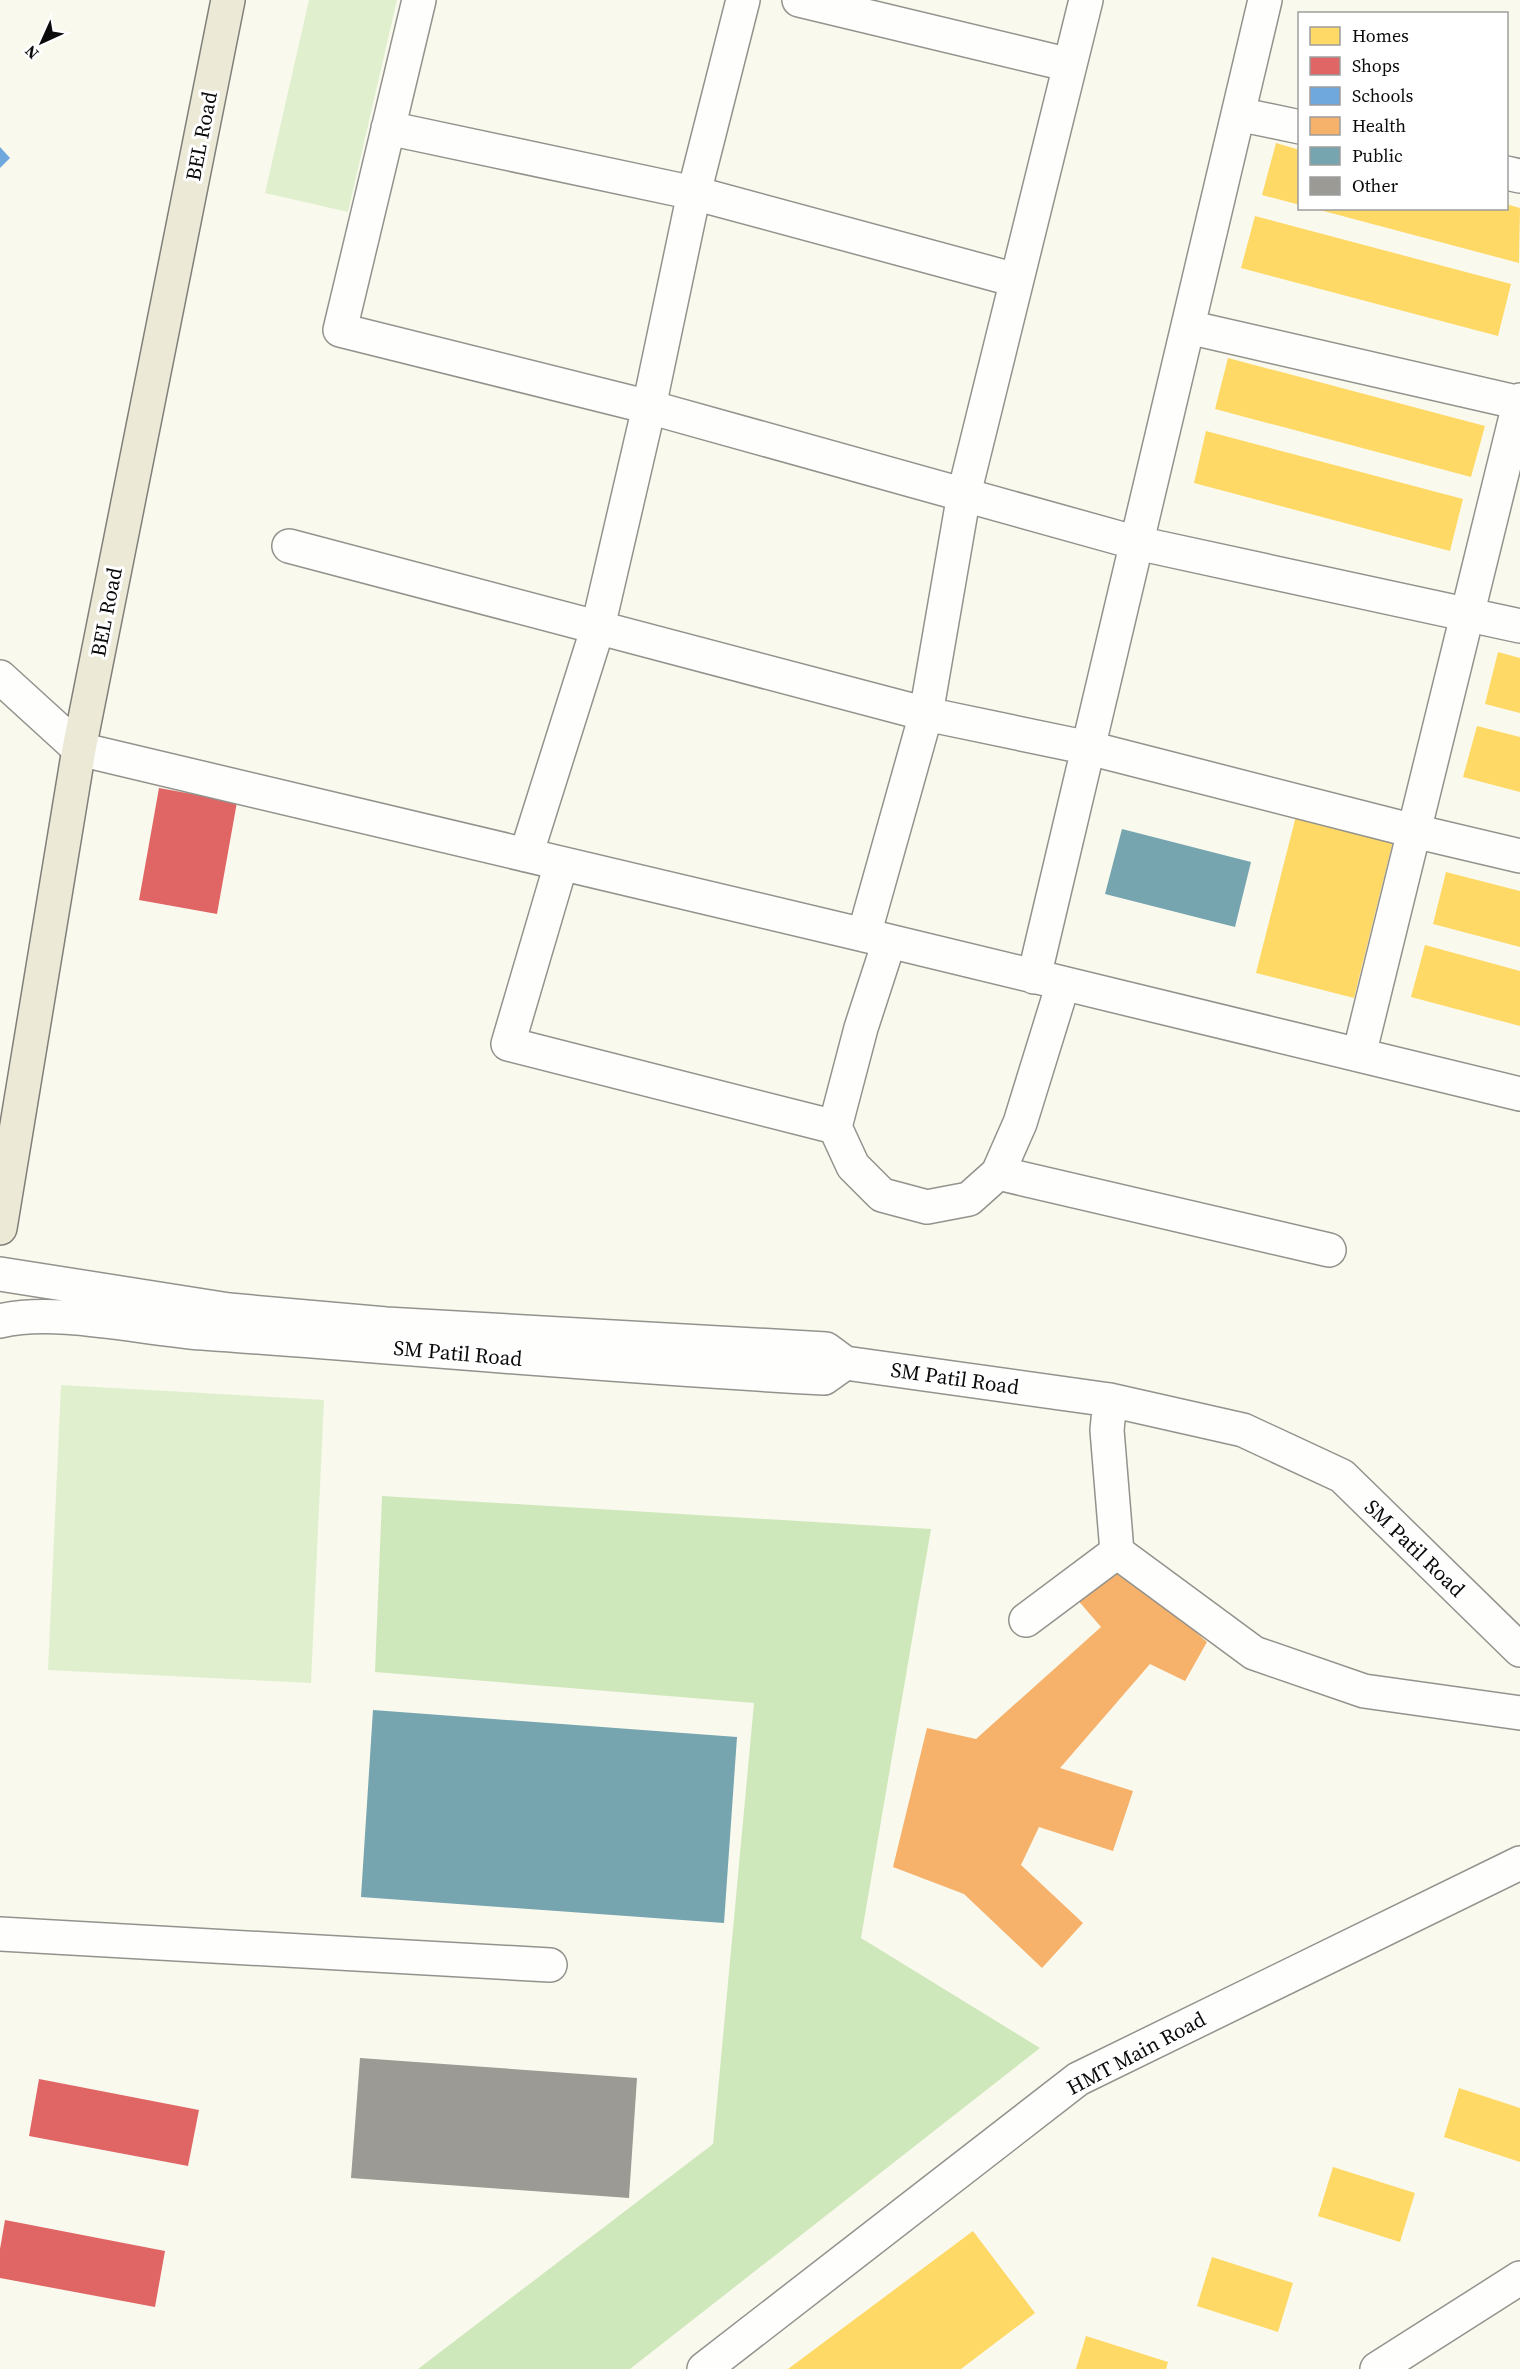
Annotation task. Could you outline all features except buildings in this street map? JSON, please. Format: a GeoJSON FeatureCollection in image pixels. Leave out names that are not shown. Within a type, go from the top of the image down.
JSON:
{"type":"FeatureCollection","features":[{"type":"Feature","properties":{"kind":"main road","name":"BEL Road"},"geometry":{"type":"LineString","coordinates":[[0,1228],[79,749],[228,0]]}},
{"type":"Feature","properties":{"kind":"street"},"geometry":{"type":"LineString","coordinates":[[419,0],[340,330],[649,407],[1137,543],[1520,626]]}},
{"type":"Feature","properties":{"kind":"street"},"geometry":{"type":"LineString","coordinates":[[526,855],[598,627],[649,407],[694,194],[743,0]]}},
{"type":"Feature","properties":{"kind":"street"},"geometry":{"type":"LineString","coordinates":[[799,0],[1070,65]]}},
{"type":"Feature","properties":{"kind":"street"},"geometry":{"type":"LineString","coordinates":[[1086,0],[963,494],[927,714],[876,939],[861,1028],[835,1127],[853,1166],[882,1195],[927,1207],[969,1199],[998,1173],[1020,1124],[1049,981],[1089,748],[1265,0]]}},
{"type":"Feature","properties":{"kind":"street"},"geometry":{"type":"LineString","coordinates":[[1238,114],[1298,127]]}},
{"type":"Feature","properties":{"kind":"street"},"geometry":{"type":"LineString","coordinates":[[388,128],[694,194],[1016,280]]}},
{"type":"Feature","properties":{"kind":"street"},"geometry":{"type":"LineString","coordinates":[[1188,327],[1520,402],[1359,1055]]}},
{"type":"Feature","properties":{"kind":"street"},"geometry":{"type":"LineString","coordinates":[[289,546],[927,714],[1089,748],[1520,856]]}},
{"type":"Feature","properties":{"kind":"street"},"geometry":{"type":"LineString","coordinates":[[0,677],[79,749],[1520,1094]]}},
{"type":"Feature","properties":{"kind":"street"},"geometry":{"type":"LineString","coordinates":[[561,864],[508,1044],[835,1127]]}},
{"type":"Feature","properties":{"kind":"street"},"geometry":{"type":"LineString","coordinates":[[998,1173],[1329,1250]]}},
{"type":"Feature","properties":{"kind":"street","name":"SM Patil Road"},"geometry":{"type":"LineString","coordinates":[[0,1274],[229,1310],[386,1324],[826,1349],[845,1363],[1110,1400],[1244,1430],[1342,1476],[1520,1650]]}},
{"type":"Feature","properties":{"kind":"street","name":"SM Patil Road"},"geometry":{"type":"LineString","coordinates":[[0,1321],[36,1317],[78,1319],[174,1331],[662,1370],[824,1378],[845,1363]]}},
{"type":"Feature","properties":{"kind":"street"},"geometry":{"type":"LineString","coordinates":[[1110,1400],[1107,1430],[1117,1552],[1254,1653],[1364,1691],[1520,1713]]}},
{"type":"Feature","properties":{"kind":"street"},"geometry":{"type":"LineString","coordinates":[[1026,1620],[1117,1552]]}},
{"type":"Feature","properties":{"kind":"street","name":"HMT Main Road"},"geometry":{"type":"LineString","coordinates":[[704,2369],[1078,2079],[1520,1863]]}},
{"type":"Feature","properties":{"kind":"street"},"geometry":{"type":"LineString","coordinates":[[0,1934],[550,1965]]}},
{"type":"Feature","properties":{"kind":"street"},"geometry":{"type":"LineString","coordinates":[[1377,2369],[1520,2278]]}},
{"type":"Feature","properties":{"kind":"green space"},"geometry":{"type":"Polygon","coordinates":[[[309,0],[397,0],[348,212],[265,193],[309,0]]]}},
{"type":"Feature","properties":{"kind":"green space"},"geometry":{"type":"Polygon","coordinates":[[[61,1385],[324,1400],[311,1683],[48,1670],[61,1385]]]}},
{"type":"Feature","properties":{"kind":"green space"},"geometry":{"type":"Polygon","coordinates":[[[382,1496],[931,1529],[861,1938],[1040,2048],[630,2369],[418,2369],[713,2144],[754,1703],[375,1672],[382,1496]]]}}]}
